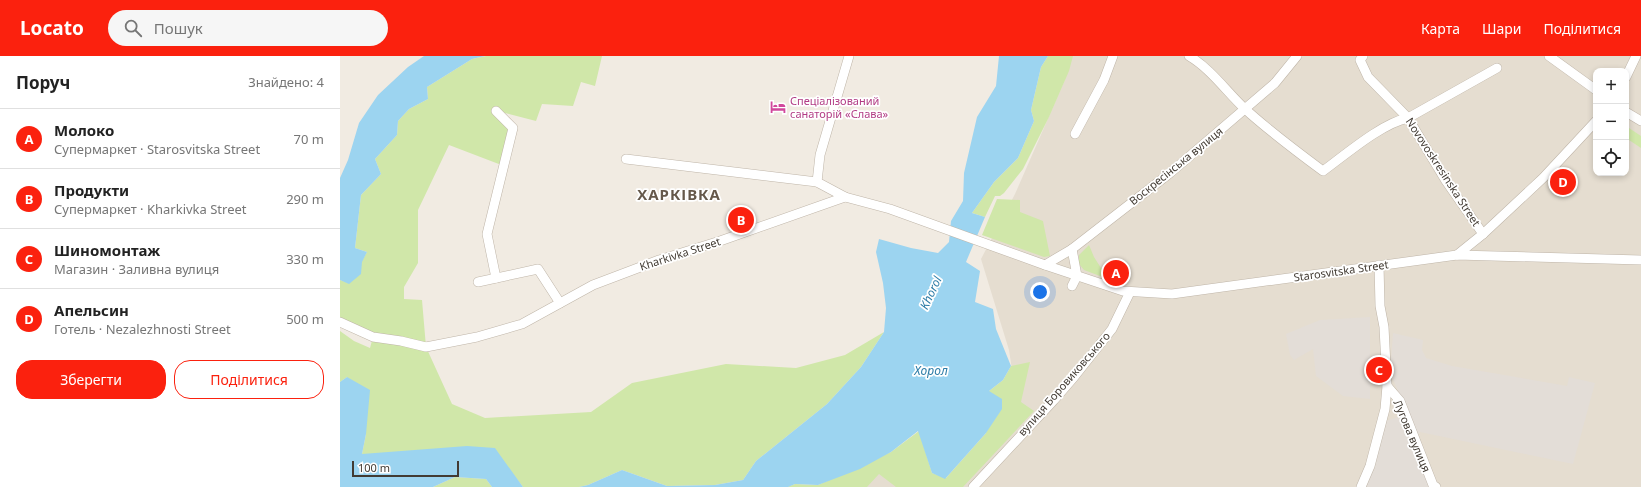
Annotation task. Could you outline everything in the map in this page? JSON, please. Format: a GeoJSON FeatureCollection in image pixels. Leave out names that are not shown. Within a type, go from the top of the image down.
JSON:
{"type":"FeatureCollection","features":[{"type":"Feature","properties":{"kind":"street"},"geometry":{"type":"LineString","coordinates":[[817,182],[820,155],[849,56]]}},
{"type":"Feature","properties":{"kind":"street"},"geometry":{"type":"LineString","coordinates":[[1075,134],[1104,80],[1112,56]]}},
{"type":"Feature","properties":{"kind":"street"},"geometry":{"type":"LineString","coordinates":[[1189,56],[1201,63],[1245,109],[1283,141],[1323,171],[1369,138],[1399,120],[1408,118],[1497,68]]}},
{"type":"Feature","properties":{"kind":"street","name":"Воскресінська вулиця"},"geometry":{"type":"LineString","coordinates":[[1045,266],[1072,249],[1170,173],[1275,83],[1297,56]]}},
{"type":"Feature","properties":{"kind":"street","name":"Novovoskresinska Street"},"geometry":{"type":"LineString","coordinates":[[1363,56],[1360,60],[1368,77],[1408,118],[1446,181],[1483,234]]}},
{"type":"Feature","properties":{"kind":"street"},"geometry":{"type":"LineString","coordinates":[[1549,56],[1593,88]]}},
{"type":"Feature","properties":{"kind":"street"},"geometry":{"type":"LineString","coordinates":[[1629,71],[1636,56]]}},
{"type":"Feature","properties":{"kind":"street"},"geometry":{"type":"LineString","coordinates":[[496,111],[513,128],[487,234],[496,278]]}},
{"type":"Feature","properties":{"kind":"street"},"geometry":{"type":"LineString","coordinates":[[1629,114],[1641,121]]}},
{"type":"Feature","properties":{"kind":"street"},"geometry":{"type":"LineString","coordinates":[[1457,255],[1483,234],[1543,178],[1593,124]]}},
{"type":"Feature","properties":{"kind":"street"},"geometry":{"type":"LineString","coordinates":[[626,159],[817,182],[845,197],[890,209],[1045,266]]}},
{"type":"Feature","properties":{"kind":"street","name":"Kharkivka Street"},"geometry":{"type":"LineString","coordinates":[[340,322],[373,337],[401,341],[426,347],[477,337],[522,324],[593,285],[659,260],[720,241],[845,197]]}},
{"type":"Feature","properties":{"kind":"street"},"geometry":{"type":"LineString","coordinates":[[1072,249],[1077,276],[1072,286]]}},
{"type":"Feature","properties":{"kind":"street","name":"Starosvitska Street"},"geometry":{"type":"LineString","coordinates":[[1045,266],[1130,292],[1172,294],[1457,255],[1641,260]]}},
{"type":"Feature","properties":{"kind":"street"},"geometry":{"type":"LineString","coordinates":[[1361,487],[1370,466],[1385,409],[1387,386],[1384,327],[1380,306],[1379,265]]}},
{"type":"Feature","properties":{"kind":"street"},"geometry":{"type":"LineString","coordinates":[[478,282],[538,268],[560,303]]}},
{"type":"Feature","properties":{"kind":"street","name":"вулиця Боровиковського"},"geometry":{"type":"LineString","coordinates":[[973,487],[1074,377],[1112,329],[1130,292]]}},
{"type":"Feature","properties":{"kind":"street","name":"Лугова вулиця"},"geometry":{"type":"LineString","coordinates":[[1387,386],[1400,401],[1433,485],[1436,487]]}},
{"type":"Feature","properties":{"kind":"shaded area"},"geometry":{"type":"Polygon","coordinates":[[[1071,56],[1641,56],[1641,487],[941,487],[1018,409],[1009,350],[981,259],[1015,194],[1064,82],[1071,56]]]}},
{"type":"Feature","properties":{"kind":"shaded area"},"geometry":{"type":"Polygon","coordinates":[[[1370,317],[1370,399],[1343,396],[1316,376],[1313,349],[1294,360],[1290,355],[1286,334],[1320,320],[1370,317]]]}},
{"type":"Feature","properties":{"kind":"shaded area"},"geometry":{"type":"Polygon","coordinates":[[[1393,333],[1423,340],[1422,350],[1426,358],[1452,366],[1567,386],[1569,377],[1595,383],[1573,464],[1420,432],[1413,443],[1435,487],[1366,487],[1376,460],[1385,421],[1403,416],[1404,404],[1390,373],[1393,333]]]}},
{"type":"Feature","properties":{"kind":"shaded area"},"geometry":{"type":"Polygon","coordinates":[[[881,470],[934,487],[846,487],[881,470]]]}},
{"type":"Feature","properties":{"kind":"green space"},"geometry":{"type":"Polygon","coordinates":[[[486,56],[602,56],[595,86],[581,82],[573,106],[542,104],[536,121],[497,111],[513,128],[504,166],[449,145],[418,210],[418,263],[404,287],[404,299],[422,300],[426,347],[452,404],[485,418],[591,412],[632,383],[726,364],[796,368],[845,355],[884,332],[861,367],[827,404],[756,461],[743,480],[715,485],[667,486],[622,470],[588,485],[579,487],[523,487],[509,469],[362,454],[366,434],[347,377],[340,382],[340,331],[354,341],[370,348],[373,337],[340,322],[340,280],[349,283],[367,252],[355,248],[361,195],[381,174],[375,159],[397,135],[398,121],[409,109],[428,99],[427,87],[472,59],[486,56]]]}},
{"type":"Feature","properties":{"kind":"green space"},"geometry":{"type":"Polygon","coordinates":[[[1048,56],[1073,56],[1069,71],[1049,117],[1023,169],[1004,193],[1000,196],[995,196],[985,217],[972,213],[994,182],[1018,158],[1034,121],[1031,110],[1041,67],[1048,56]]]}},
{"type":"Feature","properties":{"kind":"green space"},"geometry":{"type":"Polygon","coordinates":[[[1629,128],[1641,136],[1641,148],[1629,140],[1629,128]]]}},
{"type":"Feature","properties":{"kind":"green space"},"geometry":{"type":"Polygon","coordinates":[[[997,199],[1020,200],[1020,212],[1043,221],[1050,256],[1044,257],[982,235],[997,199]]]}},
{"type":"Feature","properties":{"kind":"green space"},"geometry":{"type":"Polygon","coordinates":[[[1089,245],[1094,257],[1108,279],[1084,270],[1079,264],[1079,255],[1089,245]]]}},
{"type":"Feature","properties":{"kind":"green space"},"geometry":{"type":"Polygon","coordinates":[[[1030,362],[1021,402],[1034,411],[963,487],[896,487],[879,474],[867,487],[787,487],[795,484],[818,485],[891,452],[919,431],[932,473],[946,478],[986,433],[989,391],[1003,380],[1011,366],[1030,362]]]}},
{"type":"Feature","properties":{"kind":"green space"},"geometry":{"type":"Polygon","coordinates":[[[455,477],[486,479],[492,487],[433,487],[455,477]]]}},
{"type":"Feature","properties":{"kind":"water"},"geometry":{"type":"Polygon","coordinates":[[[424,56],[485,56],[472,59],[427,87],[428,99],[409,109],[398,121],[397,135],[375,159],[381,174],[361,195],[355,248],[367,252],[362,262],[361,274],[349,284],[340,280],[340,178],[348,160],[359,123],[378,95],[408,67],[424,56]]]}},
{"type":"Feature","properties":{"kind":"water","name":"Хорол"},"geometry":{"type":"Polygon","coordinates":[[[999,56],[1048,56],[1041,67],[1031,110],[1034,121],[1018,158],[994,182],[972,213],[985,217],[966,262],[980,271],[975,302],[993,309],[996,329],[1011,366],[1003,380],[989,391],[1002,399],[1002,409],[986,433],[945,479],[932,473],[918,431],[891,452],[860,469],[818,485],[795,484],[788,487],[579,487],[588,485],[622,470],[667,486],[715,485],[743,480],[756,461],[827,404],[861,367],[884,332],[886,308],[883,283],[876,252],[879,239],[911,248],[938,253],[949,242],[951,221],[963,201],[964,173],[977,117],[996,86],[999,56]]]}},
{"type":"Feature","properties":{"kind":"water"},"geometry":{"type":"Polygon","coordinates":[[[347,377],[370,390],[366,434],[362,454],[467,446],[495,448],[523,487],[492,487],[486,479],[455,477],[433,487],[340,487],[340,382],[347,377]]]}},
{"type":"Feature","properties":{"kind":"place","name":"Спеціалізований санаторій «Слава»"},"geometry":{"type":"Point","coordinates":[778,107]}},
{"type":"Feature","properties":{"kind":"place","name":"Апельсин"},"geometry":{"type":"Point","coordinates":[1563,182]}},
{"type":"Feature","properties":{"kind":"place","name":"Продукти"},"geometry":{"type":"Point","coordinates":[741,220]}},
{"type":"Feature","properties":{"kind":"place","name":"Молоко"},"geometry":{"type":"Point","coordinates":[1116,273]}},
{"type":"Feature","properties":{"kind":"place","name":"Шиномонтаж"},"geometry":{"type":"Point","coordinates":[1379,370]}},
{"type":"Feature","properties":{"kind":"district","name":"ХАРКІВКА"},"geometry":{"type":"Point","coordinates":[679,195]}},
{"type":"Feature","properties":{"kind":"water label","name":"Khorol"},"geometry":{"type":"Point","coordinates":[931,293]}}]}
